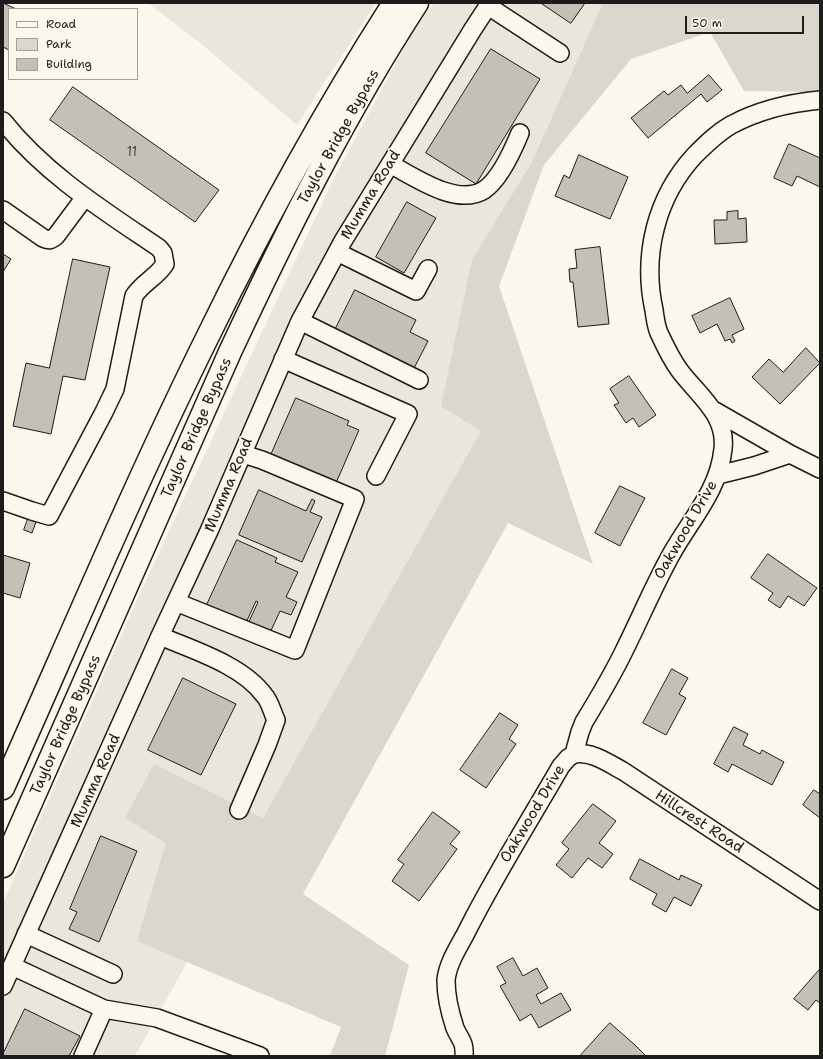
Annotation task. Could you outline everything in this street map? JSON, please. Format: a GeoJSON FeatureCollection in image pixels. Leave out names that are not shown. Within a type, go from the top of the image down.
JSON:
{"type":"FeatureCollection","features":[{"type":"Feature","properties":{"kind":"main road","name":"Taylor Bridge Bypass"},"geometry":{"type":"LineString","coordinates":[[3,788],[162,432],[209,334],[241,270],[312,140],[394,3]]}},
{"type":"Feature","properties":{"kind":"main road","name":"Taylor Bridge Bypass"},"geometry":{"type":"LineString","coordinates":[[3,866],[230,352],[261,286],[293,221],[349,115],[390,44],[417,3]]}},
{"type":"Feature","properties":{"kind":"street"},"geometry":{"type":"LineString","coordinates":[[489,5],[560,53]]}},
{"type":"Feature","properties":{"kind":"street","name":"Mumma Road"},"geometry":{"type":"LineString","coordinates":[[3,986],[160,636],[209,531],[300,321],[337,252],[489,5]]}},
{"type":"Feature","properties":{"kind":"street"},"geometry":{"type":"LineString","coordinates":[[820,100],[795,103],[763,110],[731,125],[705,144],[676,179],[665,199],[655,225],[651,244],[649,270],[651,297],[656,324],[668,352],[678,369],[714,412],[820,469]]}},
{"type":"Feature","properties":{"kind":"street"},"geometry":{"type":"LineString","coordinates":[[3,121],[14,136],[47,168],[85,197],[159,248],[163,253],[165,264],[161,271],[138,290],[134,296],[115,389],[49,516],[3,501]]}},
{"type":"Feature","properties":{"kind":"street"},"geometry":{"type":"LineString","coordinates":[[390,164],[426,183],[458,196],[469,196],[485,189],[491,183],[513,149],[520,133]]}},
{"type":"Feature","properties":{"kind":"street"},"geometry":{"type":"LineString","coordinates":[[3,210],[43,238],[52,240],[85,197]]}},
{"type":"Feature","properties":{"kind":"street"},"geometry":{"type":"LineString","coordinates":[[337,252],[416,291],[428,269]]}},
{"type":"Feature","properties":{"kind":"street"},"geometry":{"type":"LineString","coordinates":[[300,321],[418,380]]}},
{"type":"Feature","properties":{"kind":"street"},"geometry":{"type":"LineString","coordinates":[[283,359],[408,414],[376,476]]}},
{"type":"Feature","properties":{"kind":"street","name":"Oakwood Drive"},"geometry":{"type":"LineString","coordinates":[[466,1053],[452,1018],[446,980],[448,971],[454,956],[490,886],[515,842],[561,766],[574,754],[584,722],[624,652],[655,584],[672,552],[705,501],[718,475],[724,447],[723,433],[714,412]]}},
{"type":"Feature","properties":{"kind":"street"},"geometry":{"type":"LineString","coordinates":[[176,602],[295,650],[356,499],[262,460],[243,454]]}},
{"type":"Feature","properties":{"kind":"street"},"geometry":{"type":"LineString","coordinates":[[718,475],[754,466],[790,454]]}},
{"type":"Feature","properties":{"kind":"street"},"geometry":{"type":"LineString","coordinates":[[160,636],[210,657],[237,671],[252,682],[265,695],[276,720],[239,810]]}},
{"type":"Feature","properties":{"kind":"street","name":"Hillcrest Road"},"geometry":{"type":"LineString","coordinates":[[574,754],[580,753],[594,756],[623,771],[820,902]]}},
{"type":"Feature","properties":{"kind":"street"},"geometry":{"type":"LineString","coordinates":[[26,934],[113,974]]}},
{"type":"Feature","properties":{"kind":"street"},"geometry":{"type":"LineString","coordinates":[[12,966],[104,1009],[157,1018],[260,1056]]}},
{"type":"Feature","properties":{"kind":"street"},"geometry":{"type":"LineString","coordinates":[[83,1056],[104,1009]]}},
{"type":"Feature","properties":{"kind":"shaded area"},"geometry":{"type":"Polygon","coordinates":[[[148,3],[376,3],[297,125],[200,43],[148,3]]]}},
{"type":"Feature","properties":{"kind":"shaded area"},"geometry":{"type":"Polygon","coordinates":[[[434,3],[609,3],[456,358],[482,431],[135,1056],[3,1056],[3,903],[141,591],[332,182],[413,31],[434,3]]]}},
{"type":"Feature","properties":{"kind":"green space"},"geometry":{"type":"Polygon","coordinates":[[[603,3],[820,3],[820,92],[744,91],[710,32],[631,59],[544,165],[499,286],[593,564],[508,523],[303,894],[409,965],[385,1056],[330,1056],[341,1027],[137,941],[166,843],[125,818],[154,764],[263,818],[481,431],[441,406],[472,260],[532,162],[603,3]]]}},
{"type":"Feature","properties":{"kind":"building"},"geometry":{"type":"Polygon","coordinates":[[[3,3],[14,8],[8,8],[8,50],[3,47],[3,3]]]}},
{"type":"Feature","properties":{"kind":"building"},"geometry":{"type":"Polygon","coordinates":[[[541,3],[585,3],[571,23],[541,3]]]}},
{"type":"Feature","properties":{"kind":"building"},"geometry":{"type":"Polygon","coordinates":[[[491,49],[540,79],[476,184],[426,153],[491,49]]]}},
{"type":"Feature","properties":{"kind":"building"},"geometry":{"type":"Polygon","coordinates":[[[709,75],[722,90],[707,102],[701,94],[648,138],[631,118],[664,91],[668,95],[681,85],[687,93],[709,75]]]}},
{"type":"Feature","properties":{"kind":"building"},"geometry":{"type":"Polygon","coordinates":[[[73,87],[219,190],[195,222],[50,120],[73,87]]]}},
{"type":"Feature","properties":{"kind":"building"},"geometry":{"type":"Polygon","coordinates":[[[789,144],[820,158],[820,187],[797,176],[792,186],[774,178],[789,144]]]}},
{"type":"Feature","properties":{"kind":"building"},"geometry":{"type":"Polygon","coordinates":[[[579,155],[628,177],[610,219],[555,196],[564,175],[569,178],[579,155]]]}},
{"type":"Feature","properties":{"kind":"building"},"geometry":{"type":"Polygon","coordinates":[[[407,202],[436,218],[404,273],[376,257],[407,202]]]}},
{"type":"Feature","properties":{"kind":"building"},"geometry":{"type":"Polygon","coordinates":[[[738,211],[738,219],[746,218],[747,242],[715,244],[714,220],[727,220],[727,212],[738,211]]]}},
{"type":"Feature","properties":{"kind":"building"},"geometry":{"type":"Polygon","coordinates":[[[600,247],[609,324],[578,327],[573,282],[570,282],[569,269],[577,268],[575,250],[600,247]]]}},
{"type":"Feature","properties":{"kind":"building"},"geometry":{"type":"Polygon","coordinates":[[[3,254],[11,259],[3,272],[3,254]]]}},
{"type":"Feature","properties":{"kind":"building"},"geometry":{"type":"Polygon","coordinates":[[[73,259],[110,267],[85,380],[63,376],[51,434],[13,426],[26,363],[49,368],[73,259]]]}},
{"type":"Feature","properties":{"kind":"building"},"geometry":{"type":"Polygon","coordinates":[[[355,290],[416,320],[410,332],[428,341],[411,374],[332,336],[355,290]]]}},
{"type":"Feature","properties":{"kind":"building"},"geometry":{"type":"Polygon","coordinates":[[[730,298],[744,329],[732,335],[735,341],[732,343],[730,339],[725,341],[717,324],[700,333],[692,316],[730,298]]]}},
{"type":"Feature","properties":{"kind":"building"},"geometry":{"type":"Polygon","coordinates":[[[806,348],[820,363],[780,404],[752,377],[769,359],[783,372],[806,348]]]}},
{"type":"Feature","properties":{"kind":"building"},"geometry":{"type":"Polygon","coordinates":[[[629,376],[656,415],[639,427],[633,418],[626,423],[614,405],[619,403],[610,389],[629,376]]]}},
{"type":"Feature","properties":{"kind":"building"},"geometry":{"type":"Polygon","coordinates":[[[296,398],[349,421],[347,425],[359,430],[336,483],[271,455],[296,398]]]}},
{"type":"Feature","properties":{"kind":"building"},"geometry":{"type":"Polygon","coordinates":[[[620,486],[645,498],[620,546],[595,533],[620,486]]]}},
{"type":"Feature","properties":{"kind":"building"},"geometry":{"type":"Polygon","coordinates":[[[259,490],[306,511],[312,499],[315,501],[310,512],[322,517],[302,562],[239,535],[259,490]]]}},
{"type":"Feature","properties":{"kind":"building"},"geometry":{"type":"Polygon","coordinates":[[[28,519],[36,522],[32,533],[24,530],[28,519]]]}},
{"type":"Feature","properties":{"kind":"building"},"geometry":{"type":"Polygon","coordinates":[[[237,540],[277,558],[275,562],[298,572],[286,597],[297,602],[291,615],[280,611],[268,637],[246,628],[258,602],[256,601],[244,627],[205,609],[237,540]]]}},
{"type":"Feature","properties":{"kind":"building"},"geometry":{"type":"Polygon","coordinates":[[[768,554],[817,588],[804,606],[788,596],[780,608],[768,600],[773,593],[751,578],[768,554]]]}},
{"type":"Feature","properties":{"kind":"building"},"geometry":{"type":"Polygon","coordinates":[[[3,555],[30,563],[20,598],[3,593],[3,555]]]}},
{"type":"Feature","properties":{"kind":"building"},"geometry":{"type":"Polygon","coordinates":[[[672,669],[688,678],[679,694],[686,698],[666,735],[643,723],[672,669]]]}},
{"type":"Feature","properties":{"kind":"building"},"geometry":{"type":"Polygon","coordinates":[[[183,678],[236,704],[201,775],[148,750],[183,678]]]}},
{"type":"Feature","properties":{"kind":"building"},"geometry":{"type":"Polygon","coordinates":[[[500,713],[518,725],[509,739],[516,744],[486,788],[460,770],[500,713]]]}},
{"type":"Feature","properties":{"kind":"building"},"geometry":{"type":"Polygon","coordinates":[[[734,727],[748,734],[743,745],[760,754],[762,750],[784,762],[772,785],[732,764],[728,772],[714,764],[734,727]]]}},
{"type":"Feature","properties":{"kind":"building"},"geometry":{"type":"Polygon","coordinates":[[[814,790],[820,794],[820,818],[803,805],[814,790]]]}},
{"type":"Feature","properties":{"kind":"building"},"geometry":{"type":"Polygon","coordinates":[[[593,804],[616,821],[599,843],[613,854],[602,868],[588,858],[572,878],[556,865],[569,849],[562,843],[593,804]]]}},
{"type":"Feature","properties":{"kind":"building"},"geometry":{"type":"Polygon","coordinates":[[[433,812],[460,832],[450,844],[457,849],[419,901],[392,881],[404,864],[398,860],[433,812]]]}},
{"type":"Feature","properties":{"kind":"building"},"geometry":{"type":"Polygon","coordinates":[[[101,836],[137,851],[99,942],[69,929],[77,912],[70,909],[101,836]]]}},
{"type":"Feature","properties":{"kind":"building"},"geometry":{"type":"Polygon","coordinates":[[[640,859],[679,880],[681,875],[702,885],[691,906],[674,897],[666,912],[652,904],[657,894],[630,879],[640,859]]]}},
{"type":"Feature","properties":{"kind":"building"},"geometry":{"type":"Polygon","coordinates":[[[513,958],[523,976],[537,968],[548,988],[536,995],[541,1004],[561,993],[571,1010],[539,1028],[531,1014],[520,1021],[500,986],[506,983],[497,967],[513,958]]]}},
{"type":"Feature","properties":{"kind":"building"},"geometry":{"type":"Polygon","coordinates":[[[820,969],[820,1003],[816,1000],[808,1010],[794,999],[820,969]]]}},
{"type":"Feature","properties":{"kind":"building"},"geometry":{"type":"Polygon","coordinates":[[[25,1009],[80,1036],[69,1056],[3,1056],[25,1009]]]}},
{"type":"Feature","properties":{"kind":"building"},"geometry":{"type":"Polygon","coordinates":[[[610,1023],[635,1045],[646,1056],[580,1056],[610,1023]]]}}]}
